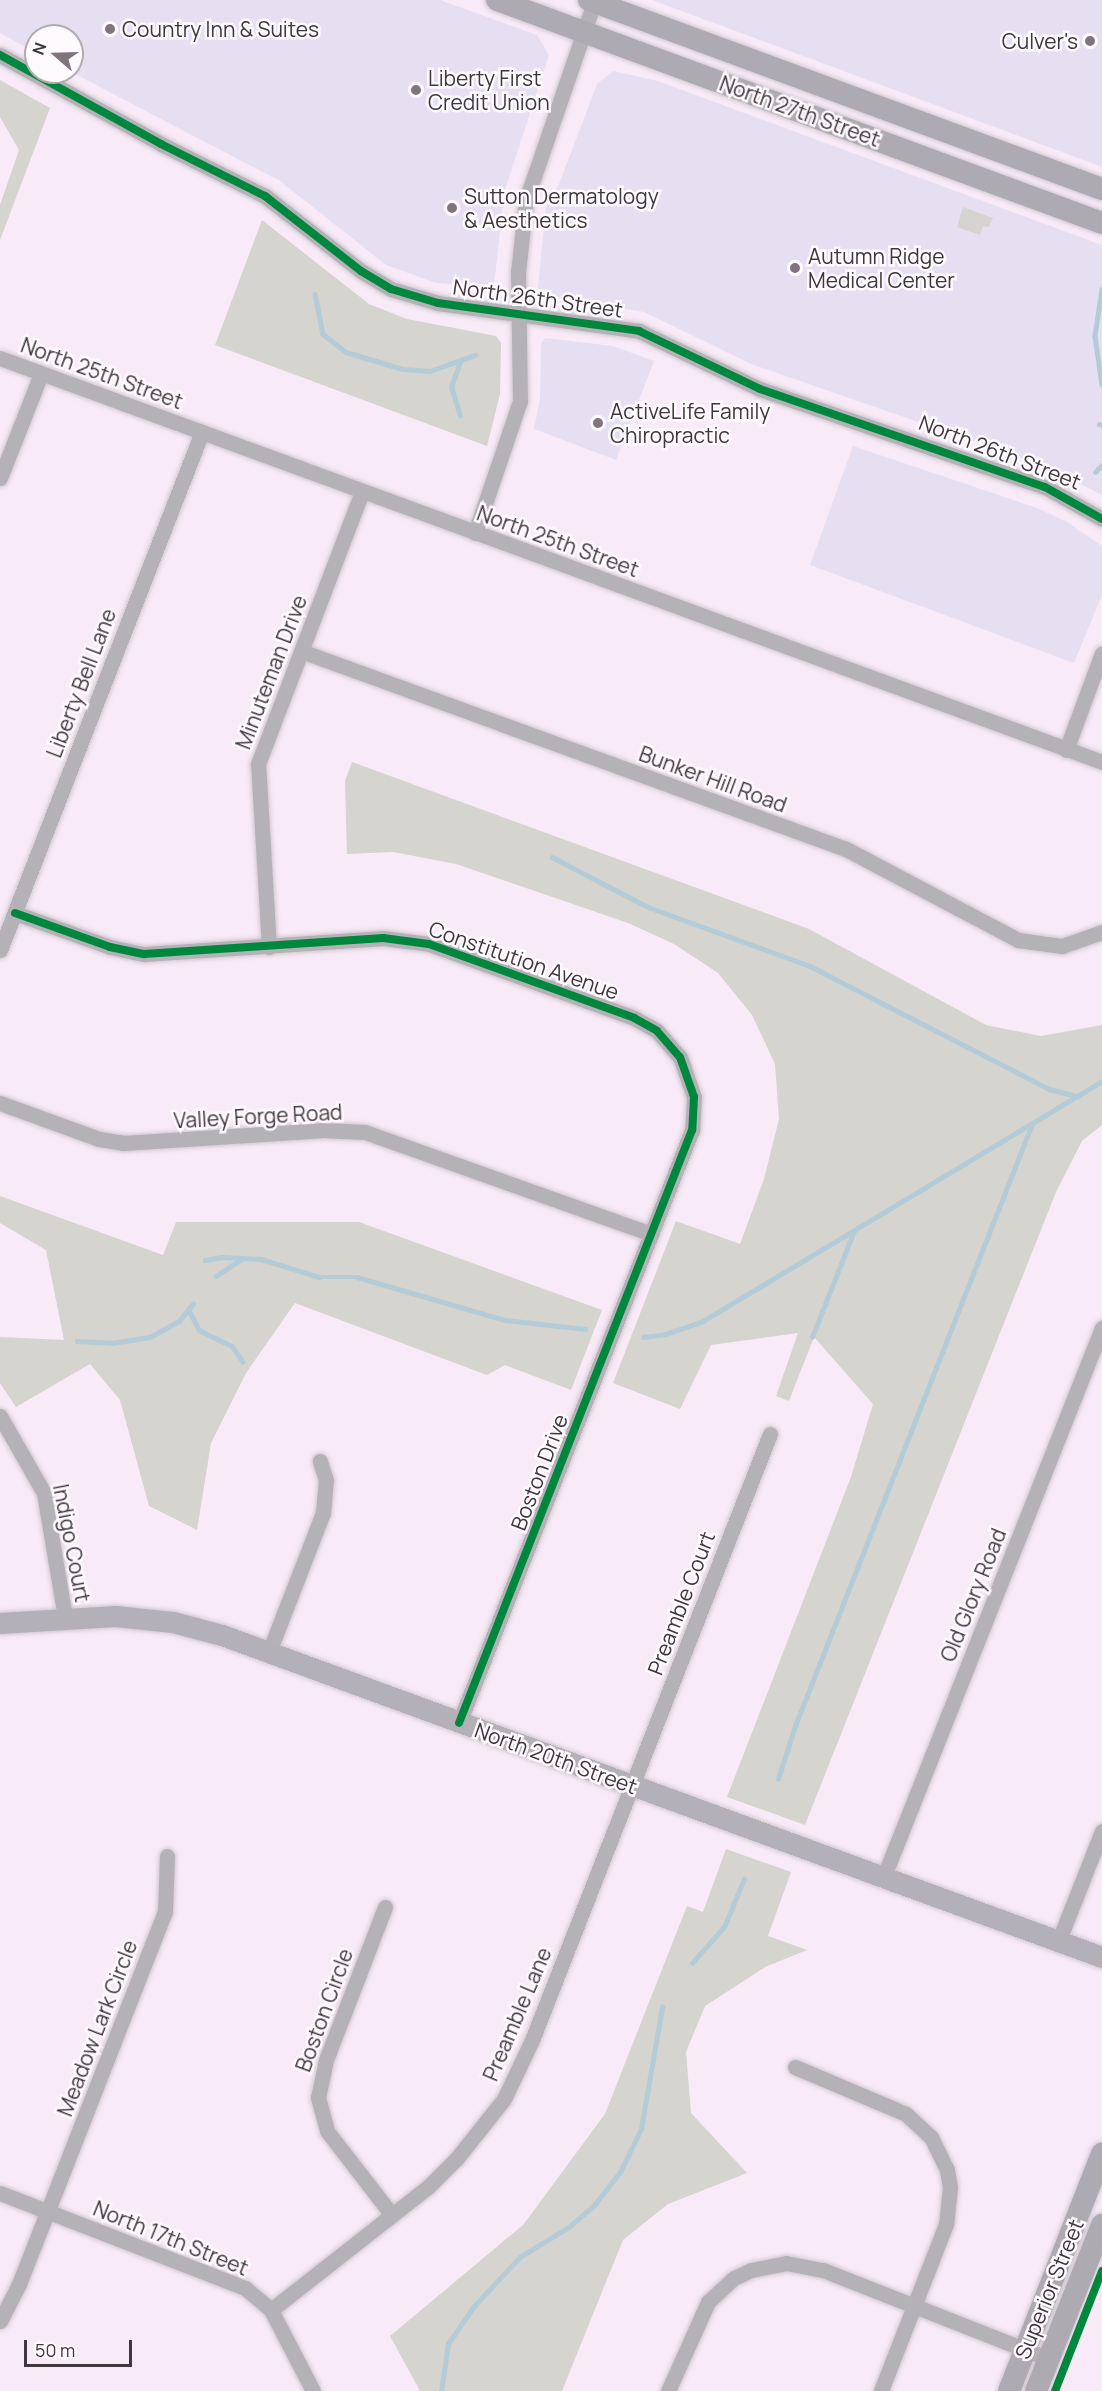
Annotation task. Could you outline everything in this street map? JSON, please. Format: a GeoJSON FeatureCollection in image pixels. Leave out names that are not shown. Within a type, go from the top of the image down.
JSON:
{"type":"FeatureCollection","features":[{"type":"Feature","properties":{"kind":"main road","name":"North 27th Street"},"geometry":{"type":"LineString","coordinates":[[498,0],[1102,223]]}},
{"type":"Feature","properties":{"kind":"main road","name":"North 27th Street"},"geometry":{"type":"LineString","coordinates":[[598,3],[1102,189]]}},
{"type":"Feature","properties":{"kind":"main road","name":"Superior Street"},"geometry":{"type":"LineString","coordinates":[[1009,2391],[1102,2154]]}},
{"type":"Feature","properties":{"kind":"main road","name":"Superior Street"},"geometry":{"type":"LineString","coordinates":[[1036,2391],[1102,2225]]}},
{"type":"Feature","properties":{"kind":"street"},"geometry":{"type":"LineString","coordinates":[[475,533],[519,411],[523,369],[519,315],[519,252],[526,200],[598,3]]}},
{"type":"Feature","properties":{"kind":"street","name":"North 26th Street"},"geometry":{"type":"LineString","coordinates":[[0,55],[161,144],[265,196],[361,271],[391,289],[438,303],[519,315],[598,323],[639,331],[760,389],[1036,484],[1102,519]]}},
{"type":"Feature","properties":{"kind":"street","name":"North 25th Street"},"geometry":{"type":"LineString","coordinates":[[0,358],[1102,762]]}},
{"type":"Feature","properties":{"kind":"street"},"geometry":{"type":"LineString","coordinates":[[0,478],[41,374]]}},
{"type":"Feature","properties":{"kind":"street","name":"Liberty Bell Lane"},"geometry":{"type":"LineString","coordinates":[[0,950],[202,432]]}},
{"type":"Feature","properties":{"kind":"street","name":"Minuteman Drive"},"geometry":{"type":"LineString","coordinates":[[269,947],[257,775],[263,747],[362,491]]}},
{"type":"Feature","properties":{"kind":"street","name":"Bunker Hill Road"},"geometry":{"type":"LineString","coordinates":[[301,651],[846,849],[1018,940],[1062,946],[1102,932]]}},
{"type":"Feature","properties":{"kind":"street"},"geometry":{"type":"LineString","coordinates":[[1066,750],[1102,653]]}},
{"type":"Feature","properties":{"kind":"street","name":"Constitution Avenue"},"geometry":{"type":"LineString","coordinates":[[15,913],[132,953],[166,954],[395,938],[429,944],[634,1018],[657,1031],[685,1066],[695,1106],[688,1142],[651,1234]]}},
{"type":"Feature","properties":{"kind":"street","name":"Valley Forge Road"},"geometry":{"type":"LineString","coordinates":[[0,1102],[99,1139],[123,1143],[322,1130],[365,1132],[651,1234]]}},
{"type":"Feature","properties":{"kind":"street","name":"Boston Drive"},"geometry":{"type":"LineString","coordinates":[[459,1723],[651,1234]]}},
{"type":"Feature","properties":{"kind":"street","name":"Old Glory Road"},"geometry":{"type":"LineString","coordinates":[[884,1876],[1102,1328]]}},
{"type":"Feature","properties":{"kind":"street","name":"Indigo Court"},"geometry":{"type":"LineString","coordinates":[[0,1416],[44,1493],[65,1617]]}},
{"type":"Feature","properties":{"kind":"street","name":"Preamble Court"},"geometry":{"type":"LineString","coordinates":[[632,1786],[770,1434]]}},
{"type":"Feature","properties":{"kind":"street"},"geometry":{"type":"LineString","coordinates":[[269,1652],[323,1513],[326,1480],[320,1461]]}},
{"type":"Feature","properties":{"kind":"street","name":"North 20th Street"},"geometry":{"type":"LineString","coordinates":[[0,1623],[65,1617],[115,1616],[172,1622],[269,1652],[1102,1957]]}},
{"type":"Feature","properties":{"kind":"street","name":"Preamble Lane"},"geometry":{"type":"LineString","coordinates":[[271,2310],[392,2215],[457,2158],[504,2099],[532,2040],[632,1786]]}},
{"type":"Feature","properties":{"kind":"street"},"geometry":{"type":"LineString","coordinates":[[1059,1940],[1102,1831]]}},
{"type":"Feature","properties":{"kind":"street","name":"Meadow Lark Circle"},"geometry":{"type":"LineString","coordinates":[[0,2321],[47,2212],[165,1912],[167,1856]]}},
{"type":"Feature","properties":{"kind":"street","name":"Boston Circle"},"geometry":{"type":"LineString","coordinates":[[385,1907],[326,2060],[318,2097],[327,2131],[392,2215]]}},
{"type":"Feature","properties":{"kind":"street"},"geometry":{"type":"LineString","coordinates":[[795,2067],[906,2114],[920,2124],[940,2153],[950,2187],[950,2206],[915,2306],[881,2391]]}},
{"type":"Feature","properties":{"kind":"street","name":"North 17th Street"},"geometry":{"type":"LineString","coordinates":[[0,2193],[235,2283],[271,2310],[313,2391]]}},
{"type":"Feature","properties":{"kind":"street"},"geometry":{"type":"LineString","coordinates":[[668,2391],[708,2302],[727,2283],[751,2270],[786,2263],[804,2264],[1049,2359]]}},
{"type":"Feature","properties":{"kind":"shaded area"},"geometry":{"type":"Polygon","coordinates":[[[0,0],[440,0],[537,35],[549,55],[504,193],[494,287],[436,283],[386,265],[280,181],[84,79],[84,24],[24,24],[24,46],[0,33],[0,0]]]}},
{"type":"Feature","properties":{"kind":"shaded area"},"geometry":{"type":"Polygon","coordinates":[[[652,0],[1102,0],[1102,167],[652,0]]]}},
{"type":"Feature","properties":{"kind":"shaded area"},"geometry":{"type":"Polygon","coordinates":[[[613,71],[658,81],[1102,245],[1102,495],[1045,466],[751,364],[644,312],[541,294],[538,288],[546,205],[559,184],[597,84],[613,71]]]}},
{"type":"Feature","properties":{"kind":"shaded area"},"geometry":{"type":"Polygon","coordinates":[[[0,80],[50,108],[0,240],[0,205],[19,150],[0,117],[0,80]]]}},
{"type":"Feature","properties":{"kind":"shaded area"},"geometry":{"type":"Polygon","coordinates":[[[963,207],[993,218],[989,227],[983,226],[980,235],[957,227],[963,207]]]}},
{"type":"Feature","properties":{"kind":"shaded area"},"geometry":{"type":"Polygon","coordinates":[[[262,220],[369,304],[407,319],[496,336],[501,343],[500,394],[487,446],[215,345],[262,220]]]}},
{"type":"Feature","properties":{"kind":"shaded area"},"geometry":{"type":"Polygon","coordinates":[[[545,338],[613,346],[654,361],[616,460],[534,429],[540,399],[541,344],[545,338]]]}},
{"type":"Feature","properties":{"kind":"shaded area"},"geometry":{"type":"Polygon","coordinates":[[[853,446],[1037,508],[1067,522],[1102,546],[1102,595],[1074,663],[810,565],[853,446]]]}},
{"type":"Feature","properties":{"kind":"shaded area"},"geometry":{"type":"Polygon","coordinates":[[[352,762],[809,929],[986,1025],[1041,1036],[1102,1025],[1102,1125],[1082,1141],[1056,1192],[805,1825],[727,1797],[851,1477],[873,1404],[814,1337],[789,1401],[776,1396],[798,1333],[711,1345],[680,1409],[613,1383],[676,1221],[740,1244],[764,1179],[779,1119],[775,1064],[752,1015],[718,973],[674,944],[628,923],[456,864],[393,852],[347,854],[345,781],[352,762]]]}},
{"type":"Feature","properties":{"kind":"shaded area"},"geometry":{"type":"Polygon","coordinates":[[[0,1196],[163,1255],[176,1222],[359,1222],[602,1310],[571,1390],[505,1365],[487,1375],[295,1303],[246,1373],[211,1443],[197,1530],[149,1506],[120,1400],[90,1364],[16,1407],[0,1383],[0,1337],[64,1340],[46,1250],[0,1223],[0,1196]]]}},
{"type":"Feature","properties":{"kind":"shaded area"},"geometry":{"type":"Polygon","coordinates":[[[726,1849],[791,1872],[768,1936],[807,1950],[765,1967],[705,2006],[686,2052],[691,2113],[747,2173],[668,2204],[623,2240],[562,2391],[420,2391],[390,2336],[523,2225],[605,2114],[687,1906],[703,1912],[726,1849]]]}},
{"type":"Feature","properties":{"kind":"waterway"},"geometry":{"type":"LineString","coordinates":[[1102,289],[1095,336],[1102,385]]}},
{"type":"Feature","properties":{"kind":"waterway"},"geometry":{"type":"LineString","coordinates":[[315,294],[323,334],[346,352],[403,369],[430,371],[475,355]]}},
{"type":"Feature","properties":{"kind":"waterway"},"geometry":{"type":"LineString","coordinates":[[460,416],[451,387],[461,360]]}},
{"type":"Feature","properties":{"kind":"waterway"},"geometry":{"type":"LineString","coordinates":[[1095,472],[1102,465]]}},
{"type":"Feature","properties":{"kind":"waterway"},"geometry":{"type":"LineString","coordinates":[[552,857],[648,907],[810,966],[1049,1089],[1078,1096]]}},
{"type":"Feature","properties":{"kind":"waterway"},"geometry":{"type":"LineString","coordinates":[[643,1337],[666,1334],[703,1321],[1102,1081]]}},
{"type":"Feature","properties":{"kind":"waterway"},"geometry":{"type":"LineString","coordinates":[[778,1779],[795,1726],[1032,1124]]}},
{"type":"Feature","properties":{"kind":"waterway"},"geometry":{"type":"LineString","coordinates":[[812,1337],[854,1231]]}},
{"type":"Feature","properties":{"kind":"waterway"},"geometry":{"type":"LineString","coordinates":[[205,1260],[222,1257],[261,1259],[319,1277],[357,1277],[505,1320],[585,1329]]}},
{"type":"Feature","properties":{"kind":"waterway"},"geometry":{"type":"LineString","coordinates":[[216,1276],[241,1259]]}},
{"type":"Feature","properties":{"kind":"waterway"},"geometry":{"type":"LineString","coordinates":[[77,1341],[112,1343],[150,1337],[179,1321],[193,1304]]}},
{"type":"Feature","properties":{"kind":"waterway"},"geometry":{"type":"LineString","coordinates":[[189,1310],[199,1330],[232,1346],[243,1362]]}},
{"type":"Feature","properties":{"kind":"waterway"},"geometry":{"type":"LineString","coordinates":[[692,1963],[724,1927],[744,1879]]}},
{"type":"Feature","properties":{"kind":"waterway"},"geometry":{"type":"LineString","coordinates":[[441,2391],[448,2344],[474,2306],[520,2257],[569,2227],[595,2204],[620,2172],[641,2129],[662,2007]]}},
{"type":"Feature","properties":{"kind":"cycle path"},"geometry":{"type":"LineString","coordinates":[[0,55],[161,144],[265,196],[361,271],[391,289],[438,303],[639,331],[760,389],[1045,487],[1102,519]]}},
{"type":"Feature","properties":{"kind":"cycle path"},"geometry":{"type":"LineString","coordinates":[[15,913],[110,947],[144,954],[383,938],[429,944],[634,1018],[657,1031],[680,1057],[694,1097],[692,1130],[459,1723]]}},
{"type":"Feature","properties":{"kind":"cycle path"},"geometry":{"type":"LineString","coordinates":[[1055,2391],[1102,2271]]}},
{"type":"Feature","properties":{"kind":"place","name":"Country Inn & Suites"},"geometry":{"type":"Point","coordinates":[110,29]}},
{"type":"Feature","properties":{"kind":"place","name":"Culver's"},"geometry":{"type":"Point","coordinates":[1090,41]}},
{"type":"Feature","properties":{"kind":"place","name":"Liberty First Credit Union"},"geometry":{"type":"Point","coordinates":[416,90]}},
{"type":"Feature","properties":{"kind":"place","name":"Sutton Dermatology & Aesthetics"},"geometry":{"type":"Point","coordinates":[452,208]}},
{"type":"Feature","properties":{"kind":"place","name":"Autumn Ridge Medical Center"},"geometry":{"type":"Point","coordinates":[795,268]}},
{"type":"Feature","properties":{"kind":"place","name":"ActiveLife Family Chiropractic"},"geometry":{"type":"Point","coordinates":[598,423]}}]}
